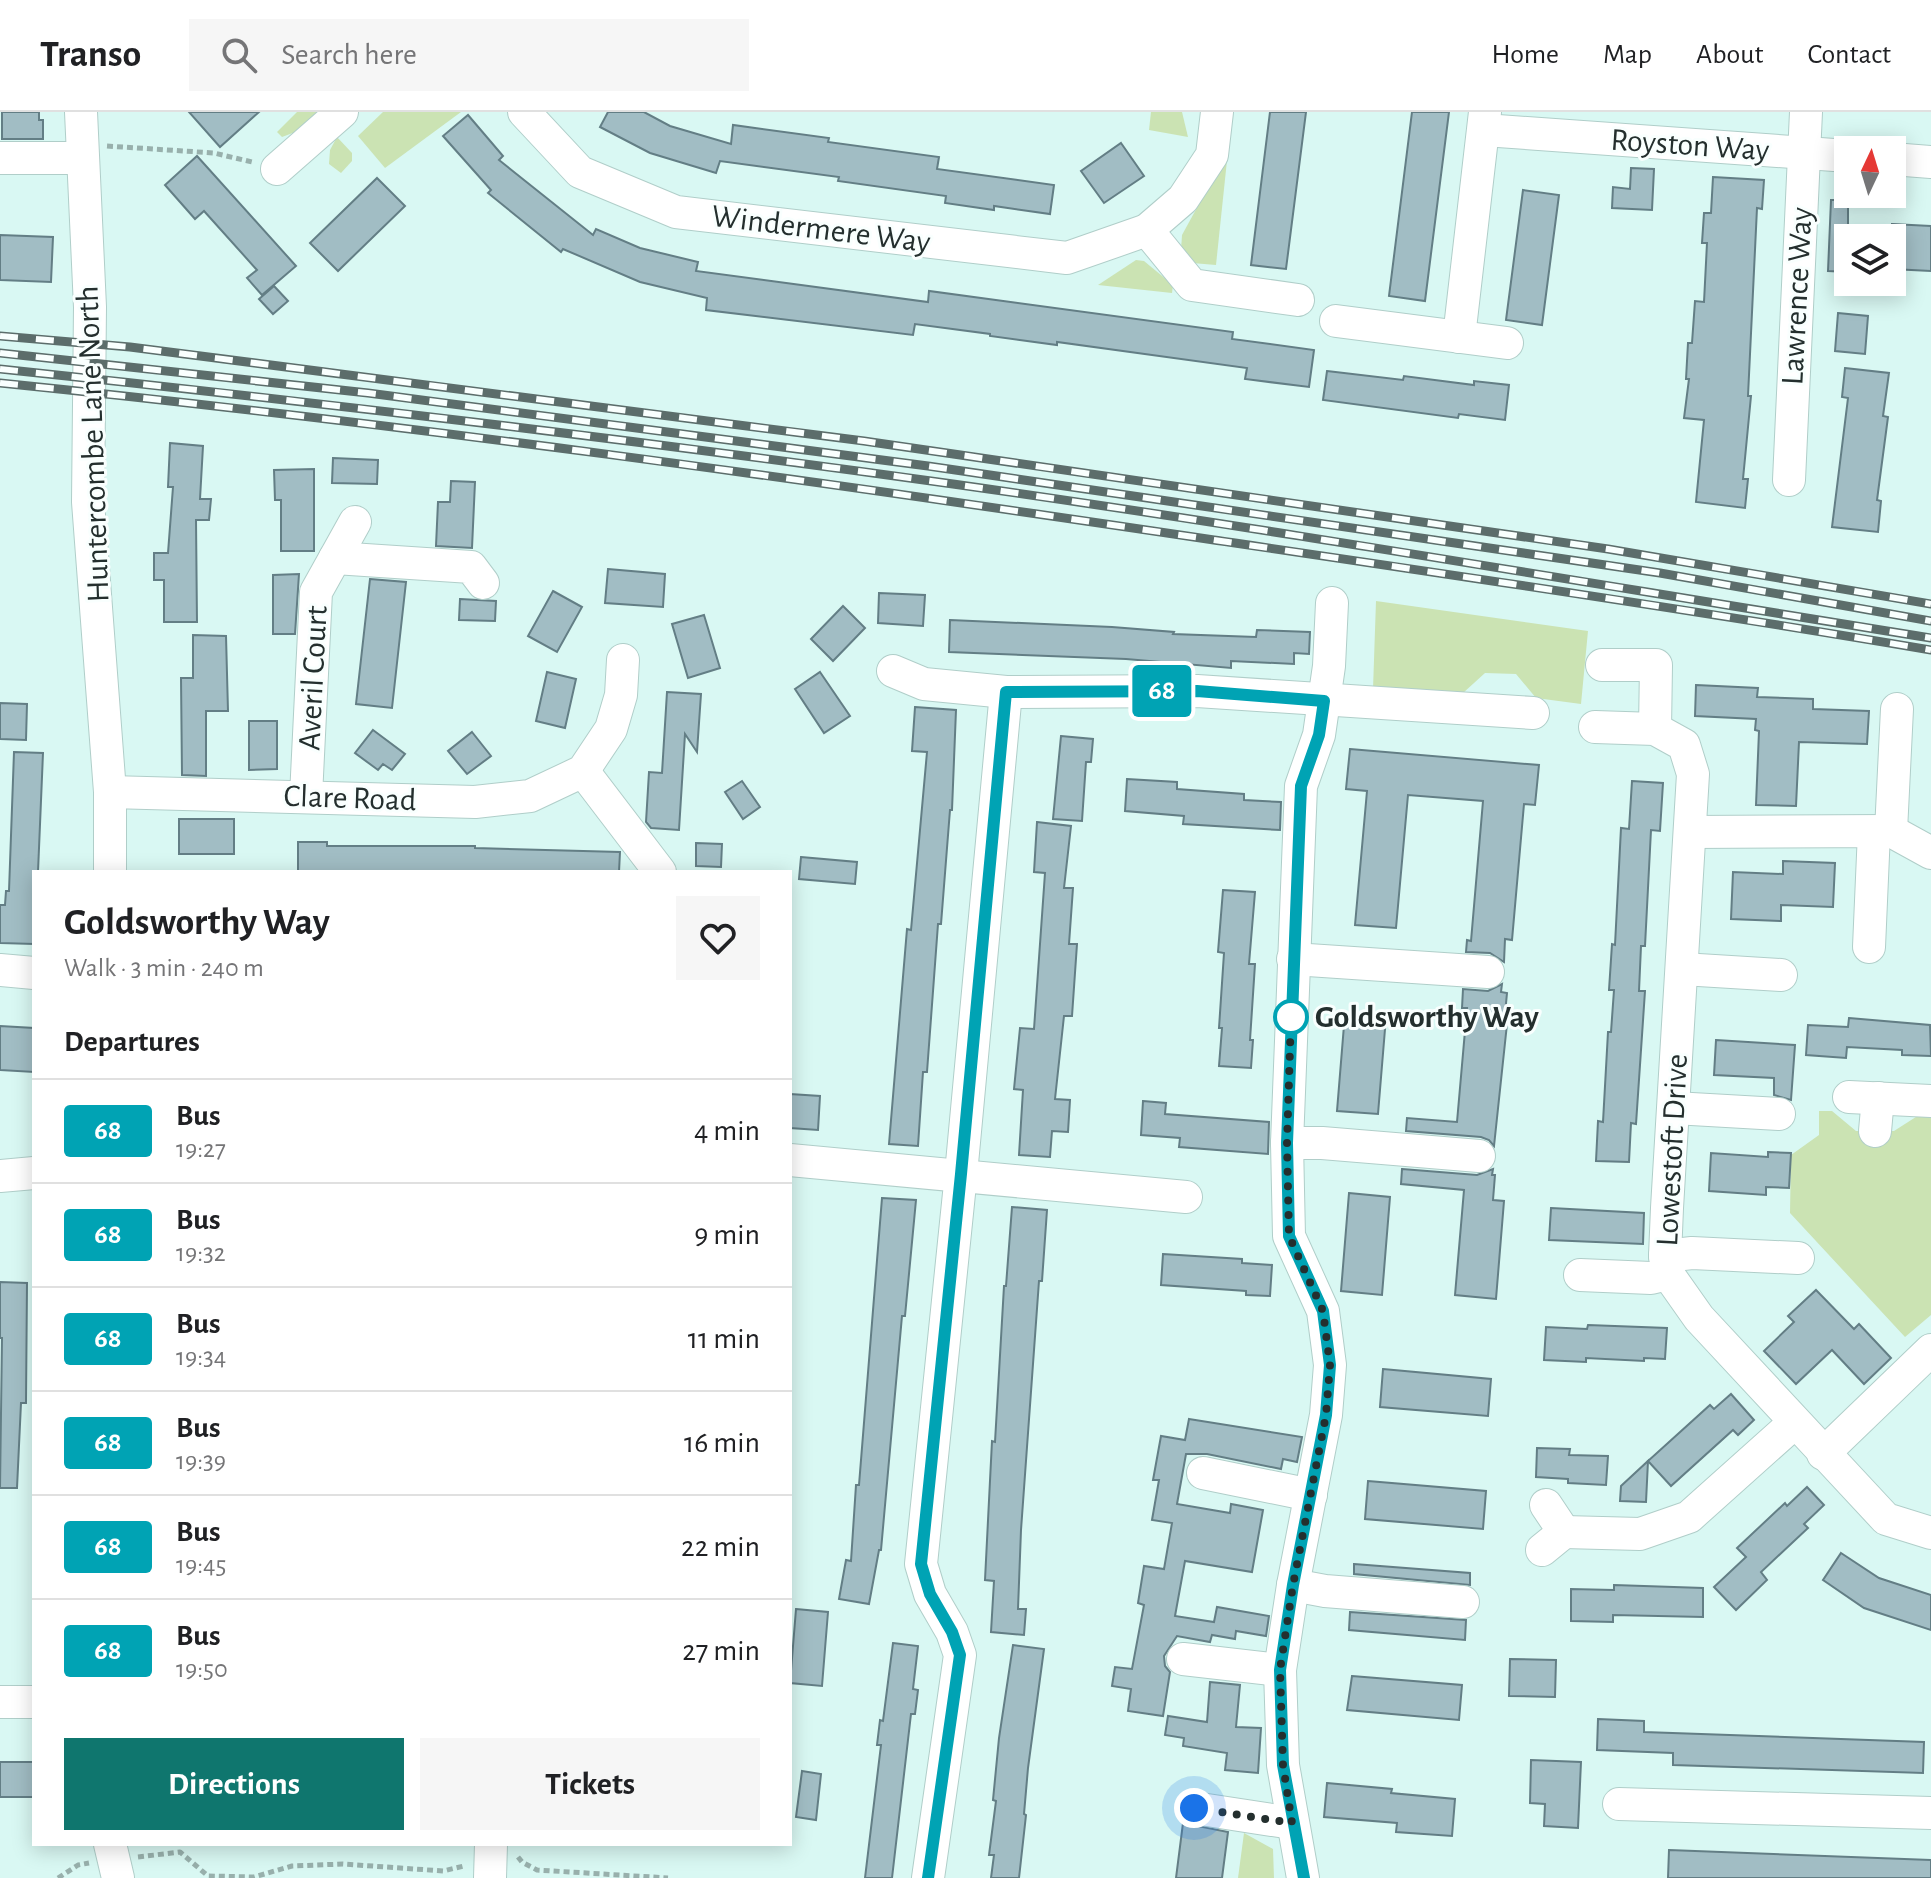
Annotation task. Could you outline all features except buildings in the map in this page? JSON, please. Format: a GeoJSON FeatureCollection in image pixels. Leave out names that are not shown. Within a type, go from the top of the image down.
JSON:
{"type":"FeatureCollection","features":[{"type":"Feature","properties":{"kind":"street","name":"Huntercombe Lane North"},"geometry":{"type":"LineString","coordinates":[[81,112],[90,307],[88,502],[110,792],[110,870]]}},
{"type":"Feature","properties":{"kind":"street"},"geometry":{"type":"LineString","coordinates":[[277,169],[342,112]]}},
{"type":"Feature","properties":{"kind":"street","name":"Windermere Way"},"geometry":{"type":"LineString","coordinates":[[524,112],[580,172],[676,212],[1067,258],[1147,230],[1183,199],[1212,155],[1217,112]]}},
{"type":"Feature","properties":{"kind":"street","name":"Lawrence Way"},"geometry":{"type":"LineString","coordinates":[[1789,480],[1806,112]]}},
{"type":"Feature","properties":{"kind":"street"},"geometry":{"type":"LineString","coordinates":[[1459,337],[1485,121]]}},
{"type":"Feature","properties":{"kind":"street","name":"Royston Way"},"geometry":{"type":"LineString","coordinates":[[1485,121],[1834,155]]}},
{"type":"Feature","properties":{"kind":"street"},"geometry":{"type":"LineString","coordinates":[[0,158],[82,152]]}},
{"type":"Feature","properties":{"kind":"street"},"geometry":{"type":"LineString","coordinates":[[1906,160],[1931,162]]}},
{"type":"Feature","properties":{"kind":"street"},"geometry":{"type":"LineString","coordinates":[[1147,230],[1192,285],[1298,300]]}},
{"type":"Feature","properties":{"kind":"street"},"geometry":{"type":"LineString","coordinates":[[1336,321],[1507,343]]}},
{"type":"Feature","properties":{"kind":"street","name":"Averil Court"},"geometry":{"type":"LineString","coordinates":[[306,796],[316,592],[355,522]]}},
{"type":"Feature","properties":{"kind":"street"},"geometry":{"type":"LineString","coordinates":[[335,558],[471,567],[483,583]]}},
{"type":"Feature","properties":{"kind":"street"},"geometry":{"type":"LineString","coordinates":[[1303,1878],[1283,1765],[1280,1670],[1326,1415],[1330,1365],[1323,1311],[1289,1236],[1287,1143],[1301,786],[1319,735],[1332,603]]}},
{"type":"Feature","properties":{"kind":"street"},"geometry":{"type":"LineString","coordinates":[[624,656],[621,695],[611,729],[583,771],[658,870]]}},
{"type":"Feature","properties":{"kind":"street"},"geometry":{"type":"LineString","coordinates":[[1595,727],[1655,729],[1656,665],[1602,665]]}},
{"type":"Feature","properties":{"kind":"street"},"geometry":{"type":"LineString","coordinates":[[893,671],[924,684],[1006,692],[1197,691],[1324,701],[1497,699],[1533,713]]}},
{"type":"Feature","properties":{"kind":"street"},"geometry":{"type":"LineString","coordinates":[[928,1878],[960,1655],[952,1632],[930,1594],[921,1564],[1006,692]]}},
{"type":"Feature","properties":{"kind":"street"},"geometry":{"type":"LineString","coordinates":[[1869,947],[1897,709]]}},
{"type":"Feature","properties":{"kind":"street","name":"Lowestoft Drive"},"geometry":{"type":"LineString","coordinates":[[1655,729],[1684,745],[1693,774],[1666,1265],[1699,1318],[1886,1519],[1931,1533]]}},
{"type":"Feature","properties":{"kind":"street","name":"Clare Road"},"geometry":{"type":"LineString","coordinates":[[110,792],[475,802],[530,796],[583,771]]}},
{"type":"Feature","properties":{"kind":"street"},"geometry":{"type":"LineString","coordinates":[[1691,832],[1883,832],[1931,853]]}},
{"type":"Feature","properties":{"kind":"street"},"geometry":{"type":"LineString","coordinates":[[1293,959],[1488,972]]}},
{"type":"Feature","properties":{"kind":"street"},"geometry":{"type":"LineString","coordinates":[[1682,969],[1781,975]]}},
{"type":"Feature","properties":{"kind":"street"},"geometry":{"type":"LineString","coordinates":[[0,970],[32,973]]}},
{"type":"Feature","properties":{"kind":"street"},"geometry":{"type":"LineString","coordinates":[[1875,1131],[1864,1098],[1931,1101]]}},
{"type":"Feature","properties":{"kind":"street"},"geometry":{"type":"LineString","coordinates":[[1674,1108],[1779,1114]]}},
{"type":"Feature","properties":{"kind":"street"},"geometry":{"type":"LineString","coordinates":[[1287,1143],[1479,1156]]}},
{"type":"Feature","properties":{"kind":"street"},"geometry":{"type":"LineString","coordinates":[[792,1160],[1186,1197]]}},
{"type":"Feature","properties":{"kind":"street"},"geometry":{"type":"LineString","coordinates":[[0,1176],[32,1173]]}},
{"type":"Feature","properties":{"kind":"street"},"geometry":{"type":"LineString","coordinates":[[1580,1275],[1651,1278],[1666,1265],[1692,1253],[1798,1258]]}},
{"type":"Feature","properties":{"kind":"street"},"geometry":{"type":"LineString","coordinates":[[1823,1454],[1931,1350]]}},
{"type":"Feature","properties":{"kind":"street"},"geometry":{"type":"LineString","coordinates":[[1546,1505],[1553,1541],[1640,1534],[1689,1517],[1794,1423]]}},
{"type":"Feature","properties":{"kind":"street"},"geometry":{"type":"LineString","coordinates":[[1203,1473],[1311,1495]]}},
{"type":"Feature","properties":{"kind":"street"},"geometry":{"type":"LineString","coordinates":[[1293,1585],[1325,1591],[1463,1602]]}},
{"type":"Feature","properties":{"kind":"street"},"geometry":{"type":"LineString","coordinates":[[1183,1659],[1280,1670]]}},
{"type":"Feature","properties":{"kind":"street"},"geometry":{"type":"LineString","coordinates":[[0,1702],[32,1702]]}},
{"type":"Feature","properties":{"kind":"street"},"geometry":{"type":"LineString","coordinates":[[1619,1804],[1931,1813]]}},
{"type":"Feature","properties":{"kind":"street"},"geometry":{"type":"LineString","coordinates":[[1194,1808],[1292,1823]]}},
{"type":"Feature","properties":{"kind":"path"},"geometry":{"type":"LineString","coordinates":[[82,152],[135,146],[214,153],[277,169]]}},
{"type":"Feature","properties":{"kind":"path"},"geometry":{"type":"LineString","coordinates":[[59,1878],[78,1865],[180,1852],[208,1876],[254,1877],[292,1866],[343,1864],[443,1871],[463,1868],[478,1849],[491,1857],[514,1850],[522,1862],[537,1870],[668,1878]]}},
{"type":"Feature","properties":{"kind":"green space"},"geometry":{"type":"Polygon","coordinates":[[[297,112],[316,112],[322,122],[282,137],[277,132],[297,112]]]}},
{"type":"Feature","properties":{"kind":"green space"},"geometry":{"type":"Polygon","coordinates":[[[383,112],[461,112],[385,168],[358,136],[383,112]]]}},
{"type":"Feature","properties":{"kind":"green space"},"geometry":{"type":"Polygon","coordinates":[[[1151,112],[1182,112],[1188,137],[1149,130],[1151,112]]]}},
{"type":"Feature","properties":{"kind":"green space"},"geometry":{"type":"Polygon","coordinates":[[[337,137],[352,153],[352,161],[341,173],[329,164],[330,150],[337,137]]]}},
{"type":"Feature","properties":{"kind":"green space"},"geometry":{"type":"Polygon","coordinates":[[[1228,151],[1216,265],[1192,263],[1181,250],[1182,235],[1228,151]]]}},
{"type":"Feature","properties":{"kind":"green space"},"geometry":{"type":"Polygon","coordinates":[[[1136,260],[1144,261],[1173,285],[1172,293],[1098,285],[1136,260]]]}},
{"type":"Feature","properties":{"kind":"green space"},"geometry":{"type":"Polygon","coordinates":[[[1376,601],[1588,631],[1581,704],[1536,698],[1516,674],[1485,673],[1463,693],[1373,689],[1376,601]]]}},
{"type":"Feature","properties":{"kind":"green space"},"geometry":{"type":"Polygon","coordinates":[[[1819,1111],[1832,1111],[1856,1131],[1894,1131],[1919,1115],[1931,1115],[1931,1315],[1905,1337],[1790,1213],[1791,1155],[1819,1135],[1819,1111]]]}},
{"type":"Feature","properties":{"kind":"green space"},"geometry":{"type":"Polygon","coordinates":[[[1244,1833],[1273,1849],[1274,1878],[1238,1878],[1244,1833]]]}},
{"type":"Feature","properties":{"kind":"railway"},"geometry":{"type":"LineString","coordinates":[[0,336],[130,347],[864,441],[1608,549],[1931,604]]}},
{"type":"Feature","properties":{"kind":"railway"},"geometry":{"type":"LineString","coordinates":[[0,353],[368,393],[928,466],[1660,573],[1931,621]]}},
{"type":"Feature","properties":{"kind":"railway"},"geometry":{"type":"LineString","coordinates":[[0,369],[477,422],[953,484],[1320,539],[1931,638]]}},
{"type":"Feature","properties":{"kind":"railway"},"geometry":{"type":"LineString","coordinates":[[0,383],[304,416],[760,475],[1483,580],[1931,650]]}},
{"type":"Feature","properties":{"kind":"bus line","name":"68"},"geometry":{"type":"LineString","coordinates":[[928,1878],[960,1655],[952,1632],[930,1594],[921,1564],[1006,692],[1165,691],[1324,701],[1319,735],[1301,786],[1287,1143],[1289,1236],[1323,1311],[1330,1365],[1326,1415],[1280,1670],[1283,1765],[1304,1878]]}},
{"type":"Feature","properties":{"kind":"place","name":"Goldsworthy Way"},"geometry":{"type":"Point","coordinates":[1291,1017]}},
{"type":"Feature","properties":{"kind":"route"},"geometry":{"type":"LineString","coordinates":[[1194,1808],[1292,1823],[1283,1765],[1280,1670],[1326,1415],[1330,1365],[1323,1311],[1289,1236],[1287,1143],[1291,1017]]}}]}
